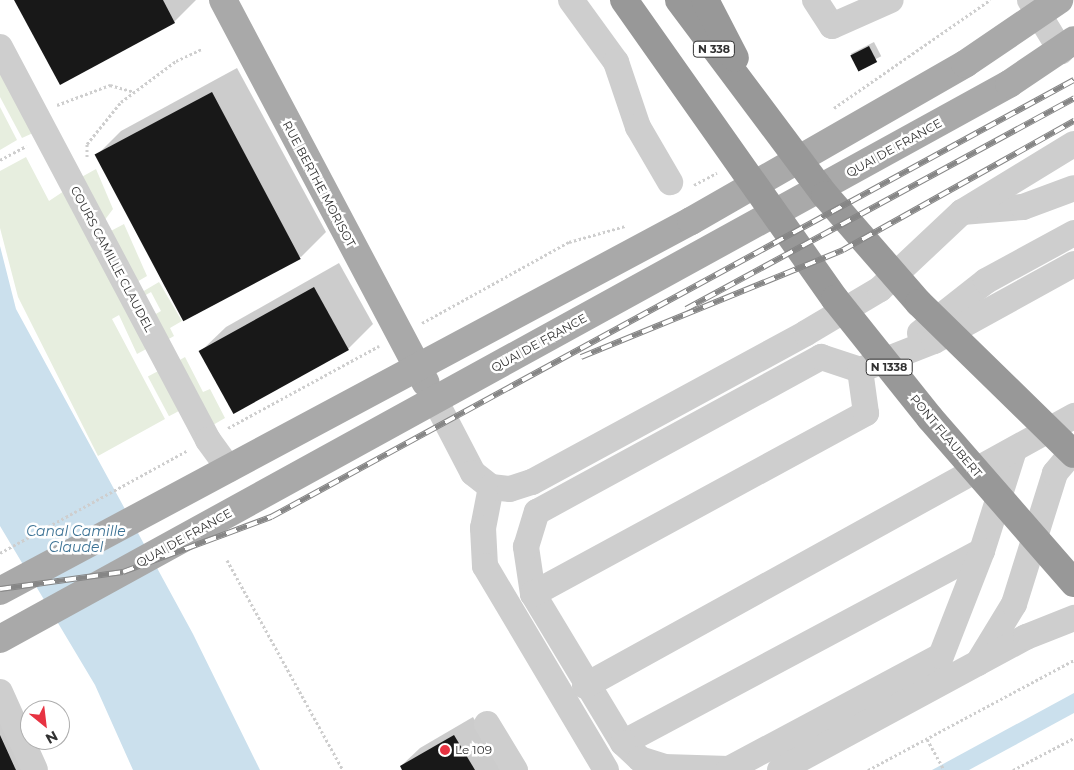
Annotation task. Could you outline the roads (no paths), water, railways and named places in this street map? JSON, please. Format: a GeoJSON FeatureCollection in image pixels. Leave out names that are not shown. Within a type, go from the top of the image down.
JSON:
{"type":"FeatureCollection","features":[{"type":"Feature","properties":{"kind":"highway","name":"PONT FLAUBERT"},"geometry":{"type":"LineString","coordinates":[[624,0],[835,299],[937,425],[1074,583]]}},
{"type":"Feature","properties":{"kind":"highway","name":"N 338"},"geometry":{"type":"LineString","coordinates":[[679,0],[757,104]]}},
{"type":"Feature","properties":{"kind":"highway"},"geometry":{"type":"LineString","coordinates":[[705,0],[757,104],[825,195],[919,303],[1074,454]]}},
{"type":"Feature","properties":{"kind":"main road","name":"RUE BERTHE MORISOT"},"geometry":{"type":"LineString","coordinates":[[223,0],[435,400]]}},
{"type":"Feature","properties":{"kind":"main road"},"geometry":{"type":"LineString","coordinates":[[0,591],[868,121],[1042,5]]}},
{"type":"Feature","properties":{"kind":"main road","name":"QUAI DE FRANCE"},"geometry":{"type":"LineString","coordinates":[[0,639],[1000,88],[1067,45]]}},
{"type":"Feature","properties":{"kind":"street"},"geometry":{"type":"LineString","coordinates":[[571,0],[616,62],[638,127],[678,186]]}},
{"type":"Feature","properties":{"kind":"street"},"geometry":{"type":"LineString","coordinates":[[816,0],[832,26],[891,0]]}},
{"type":"Feature","properties":{"kind":"street"},"geometry":{"type":"LineString","coordinates":[[1042,5],[1067,45]]}},
{"type":"Feature","properties":{"kind":"street","name":"COURS CAMILLE CLAUDEL"},"geometry":{"type":"LineString","coordinates":[[0,47],[203,431],[228,469]]}},
{"type":"Feature","properties":{"kind":"street"},"geometry":{"type":"LineString","coordinates":[[435,400],[473,473],[491,487],[510,489],[532,482],[806,333],[880,289],[962,212],[1074,144]]}},
{"type":"Feature","properties":{"kind":"street"},"geometry":{"type":"LineString","coordinates":[[962,212],[1023,207],[1074,188]]}},
{"type":"Feature","properties":{"kind":"street"},"geometry":{"type":"LineString","coordinates":[[860,370],[927,329],[986,281],[1074,233]]}},
{"type":"Feature","properties":{"kind":"street"},"geometry":{"type":"LineString","coordinates":[[1014,450],[982,551],[941,656],[729,769],[664,767],[640,759],[623,742],[585,686],[533,594],[526,547],[537,512],[821,357],[860,370],[934,341],[1072,271]]}},
{"type":"Feature","properties":{"kind":"street"},"geometry":{"type":"LineString","coordinates":[[533,594],[866,413],[860,370]]}},
{"type":"Feature","properties":{"kind":"street"},"geometry":{"type":"LineString","coordinates":[[585,686],[1074,416]]}},
{"type":"Feature","properties":{"kind":"street"},"geometry":{"type":"LineString","coordinates":[[977,665],[1014,604],[1055,473],[1074,450]]}},
{"type":"Feature","properties":{"kind":"street"},"geometry":{"type":"LineString","coordinates":[[491,487],[483,547],[485,566],[606,770]]}},
{"type":"Feature","properties":{"kind":"street"},"geometry":{"type":"LineString","coordinates":[[483,547],[473,563],[477,573],[589,770]]}},
{"type":"Feature","properties":{"kind":"street"},"geometry":{"type":"LineString","coordinates":[[623,742],[982,551]]}},
{"type":"Feature","properties":{"kind":"street"},"geometry":{"type":"LineString","coordinates":[[1026,637],[1042,621],[1074,604]]}},
{"type":"Feature","properties":{"kind":"street"},"geometry":{"type":"LineString","coordinates":[[780,770],[1026,637],[1074,618]]}},
{"type":"Feature","properties":{"kind":"street"},"geometry":{"type":"LineString","coordinates":[[0,692],[35,770]]}},
{"type":"Feature","properties":{"kind":"street"},"geometry":{"type":"LineString","coordinates":[[487,724],[515,770]]}},
{"type":"Feature","properties":{"kind":"water","name":"Canal Camille Claudel"},"geometry":{"type":"Polygon","coordinates":[[[0,246],[16,309],[193,634],[260,770],[133,770],[95,685],[0,526],[0,246]]]}},
{"type":"Feature","properties":{"kind":"water"},"geometry":{"type":"Polygon","coordinates":[[[1074,693],[1074,713],[969,770],[932,770],[1074,693]]]}},
{"type":"Feature","properties":{"kind":"railway"},"geometry":{"type":"LineString","coordinates":[[0,589],[123,572],[271,517],[1074,80]]}},
{"type":"Feature","properties":{"kind":"railway"},"geometry":{"type":"LineString","coordinates":[[686,309],[1074,98]]}},
{"type":"Feature","properties":{"kind":"railway"},"geometry":{"type":"LineString","coordinates":[[581,357],[843,250],[1074,121]]}},
{"type":"Feature","properties":{"kind":"place","name":"Le 109"},"geometry":{"type":"Point","coordinates":[445,750]}}]}
